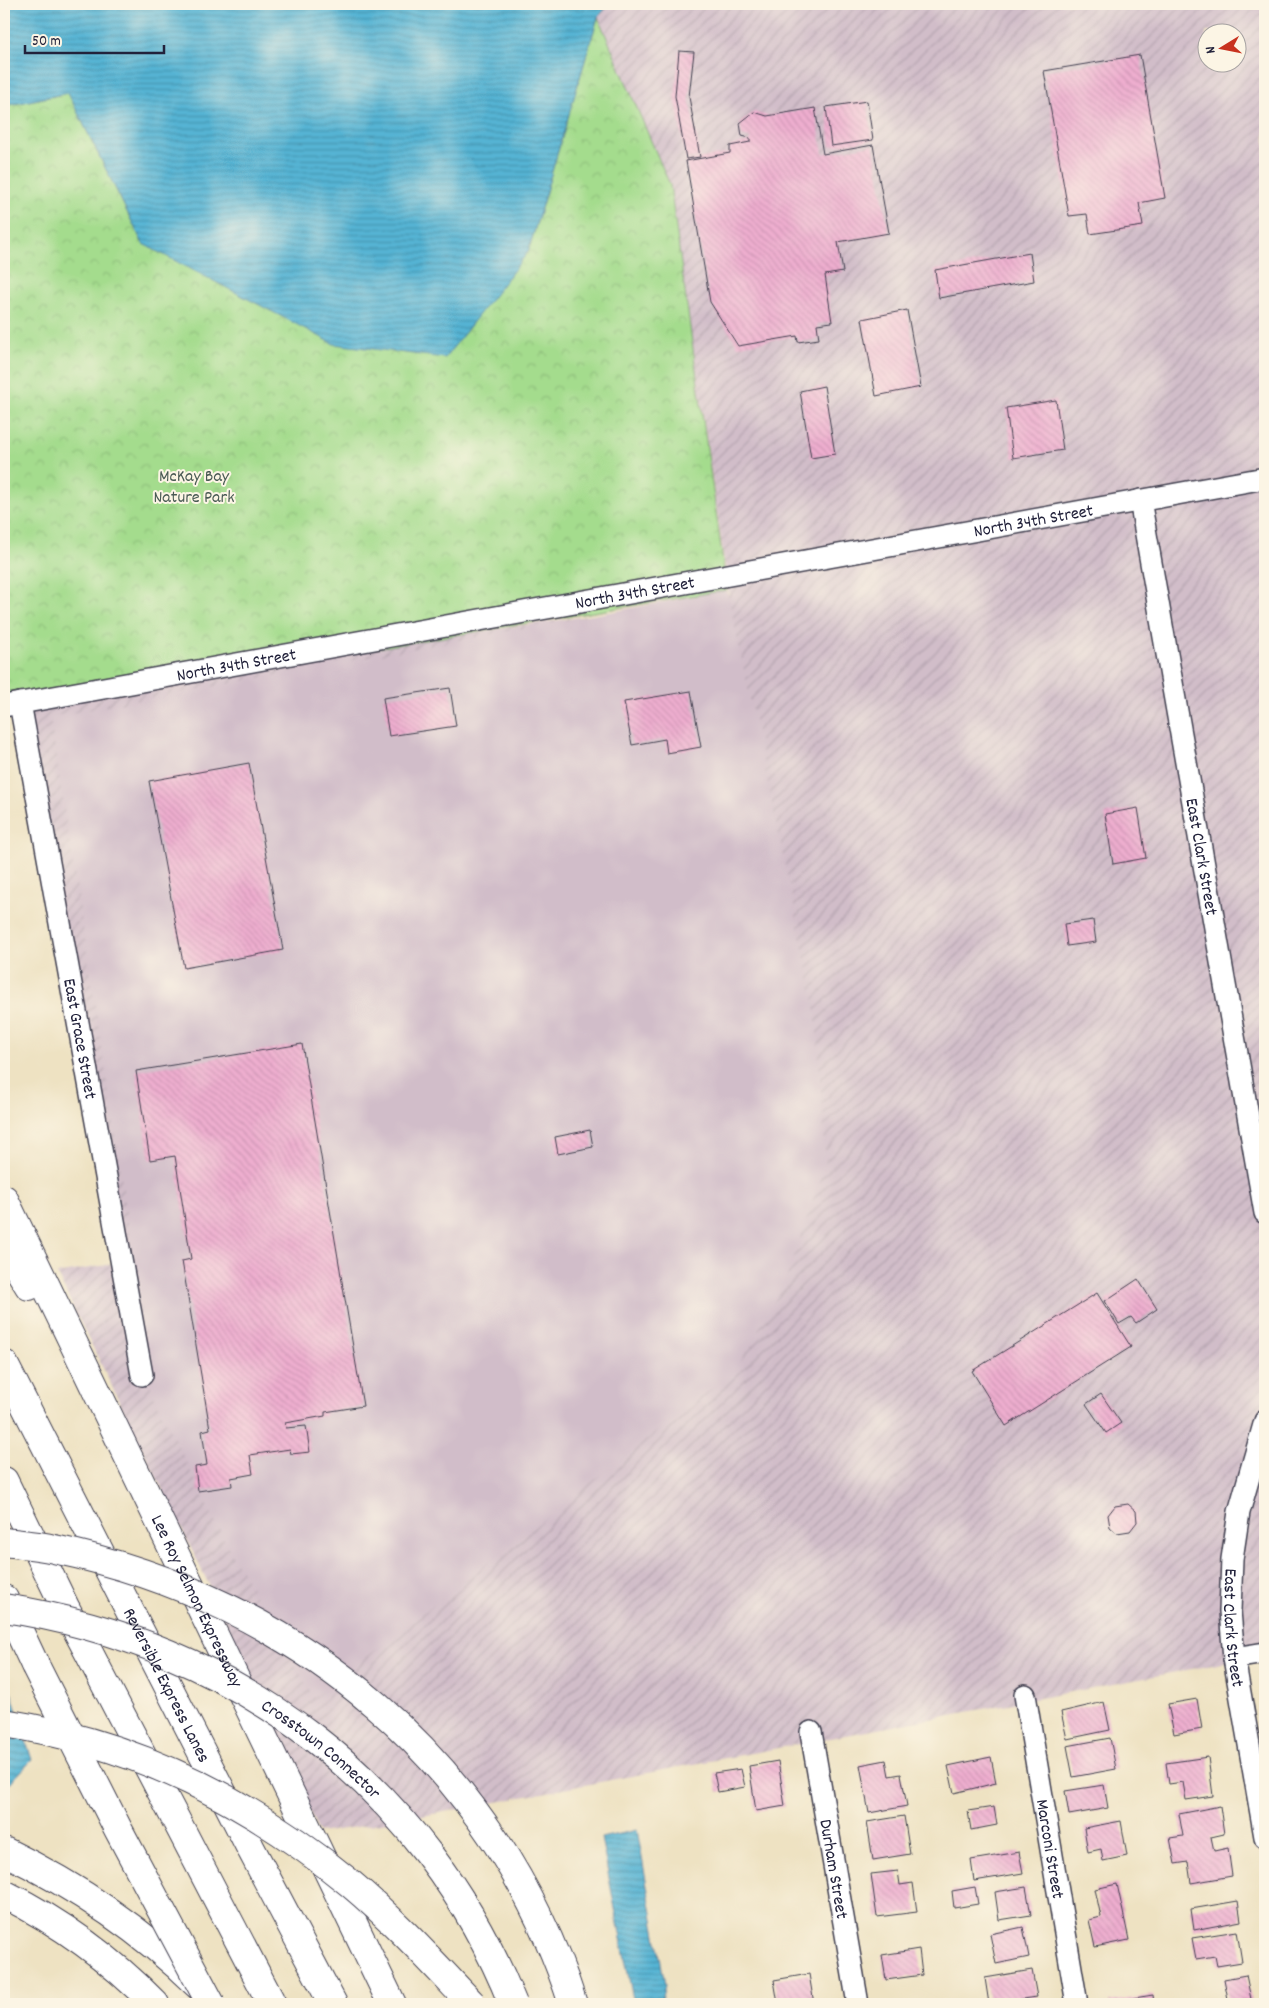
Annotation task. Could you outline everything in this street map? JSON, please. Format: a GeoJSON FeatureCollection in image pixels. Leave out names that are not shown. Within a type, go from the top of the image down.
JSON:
{"type":"FeatureCollection","features":[{"type":"Feature","properties":{"kind":"highway","name":"Lee Roy Selmon Expressway"},"geometry":{"type":"LineString","coordinates":[[4,1199],[211,1625],[392,2004]]}},
{"type":"Feature","properties":{"kind":"highway"},"geometry":{"type":"LineString","coordinates":[[4,1245],[97,1393]]}},
{"type":"Feature","properties":{"kind":"highway","name":"Reversible Express Lanes"},"geometry":{"type":"LineString","coordinates":[[4,1364],[250,1848],[333,2004]]}},
{"type":"Feature","properties":{"kind":"highway"},"geometry":{"type":"LineString","coordinates":[[4,1481],[66,1609],[272,2004]]}},
{"type":"Feature","properties":{"kind":"highway"},"geometry":{"type":"LineString","coordinates":[[4,1542],[53,1548],[119,1566],[200,1594],[233,1609],[301,1648],[369,1697],[412,1737],[477,1813],[532,1904],[550,1943],[573,2004]]}},
{"type":"Feature","properties":{"kind":"highway"},"geometry":{"type":"LineString","coordinates":[[4,1599],[118,1829],[211,2004]]}},
{"type":"Feature","properties":{"kind":"highway","name":"Crosstown Connector"},"geometry":{"type":"LineString","coordinates":[[4,1608],[52,1616],[102,1629],[174,1655],[254,1697],[324,1746],[360,1777],[408,1827],[430,1855],[473,1920],[513,2004]]}},
{"type":"Feature","properties":{"kind":"highway"},"geometry":{"type":"LineString","coordinates":[[4,1723],[64,1734],[110,1747],[163,1767],[215,1791],[261,1818],[306,1849],[352,1885],[410,1938],[472,2004]]}},
{"type":"Feature","properties":{"kind":"highway"},"geometry":{"type":"LineString","coordinates":[[4,1850],[88,1896],[169,1956],[216,2004]]}},
{"type":"Feature","properties":{"kind":"highway"},"geometry":{"type":"LineString","coordinates":[[4,1894],[74,1936],[128,1978],[155,2004]]}},
{"type":"Feature","properties":{"kind":"street","name":"North 34th Street"},"geometry":{"type":"LineString","coordinates":[[12,705],[1265,478]]}},
{"type":"Feature","properties":{"kind":"street","name":"East Clark Street"},"geometry":{"type":"LineString","coordinates":[[1140,500],[1265,1213]]}},
{"type":"Feature","properties":{"kind":"street","name":"East Grace Street"},"geometry":{"type":"LineString","coordinates":[[12,705],[142,1376]]}},
{"type":"Feature","properties":{"kind":"street","name":"East Clark Street"},"geometry":{"type":"LineString","coordinates":[[1265,1421],[1239,1512],[1232,1559],[1230,1611],[1234,1658],[1265,1837]]}},
{"type":"Feature","properties":{"kind":"street"},"geometry":{"type":"LineString","coordinates":[[1234,1658],[1265,1653]]}},
{"type":"Feature","properties":{"kind":"street","name":"Marconi Street"},"geometry":{"type":"LineString","coordinates":[[1025,1695],[1077,2004]]}},
{"type":"Feature","properties":{"kind":"street","name":"Durham Street"},"geometry":{"type":"LineString","coordinates":[[811,1732],[858,2004]]}},
{"type":"Feature","properties":{"kind":"shaded area"},"geometry":{"type":"Polygon","coordinates":[[[610,4],[1265,4],[1265,1655],[407,1819],[319,1833],[210,1587],[57,1274],[112,1264],[23,699],[729,595],[670,185],[598,17],[610,4]]]}},
{"type":"Feature","properties":{"kind":"shaded area"},"geometry":{"type":"Polygon","coordinates":[[[727,590],[815,1006],[826,1161],[785,1283],[735,1371],[314,1698],[230,1551],[153,1395],[112,1112],[50,717],[727,590]]]}},
{"type":"Feature","properties":{"kind":"green space","name":"McKay Bay Nature Park"},"geometry":{"type":"Polygon","coordinates":[[[598,17],[670,185],[727,590],[4,710],[4,106],[68,93],[143,244],[528,252],[598,17]]]}},
{"type":"Feature","properties":{"kind":"water"},"geometry":{"type":"Polygon","coordinates":[[[4,4],[610,4],[598,17],[528,252],[445,358],[334,344],[143,244],[68,93],[4,106],[4,4]]]}},
{"type":"Feature","properties":{"kind":"water"},"geometry":{"type":"Polygon","coordinates":[[[4,1669],[32,1760],[4,1789],[4,1669]]]}},
{"type":"Feature","properties":{"kind":"water"},"geometry":{"type":"Polygon","coordinates":[[[637,1830],[665,1985],[660,2004],[632,2004],[633,1999],[601,1838],[637,1830]]]}},
{"type":"Feature","properties":{"kind":"building"},"geometry":{"type":"Polygon","coordinates":[[[679,51],[694,52],[689,97],[700,157],[686,159],[675,96],[679,51]]]}},
{"type":"Feature","properties":{"kind":"building"},"geometry":{"type":"Polygon","coordinates":[[[1140,55],[1165,198],[1139,203],[1143,226],[1090,234],[1087,214],[1069,216],[1044,71],[1140,55]]]}},
{"type":"Feature","properties":{"kind":"building"},"geometry":{"type":"Polygon","coordinates":[[[867,101],[873,140],[831,146],[826,107],[867,101]]]}},
{"type":"Feature","properties":{"kind":"building"},"geometry":{"type":"Polygon","coordinates":[[[815,108],[823,154],[873,145],[889,233],[838,242],[843,272],[825,275],[832,322],[817,324],[819,339],[798,342],[797,336],[738,346],[710,302],[686,161],[730,153],[730,146],[750,142],[750,138],[742,136],[740,123],[754,112],[767,116],[815,108]]]}},
{"type":"Feature","properties":{"kind":"building"},"geometry":{"type":"Polygon","coordinates":[[[1030,253],[1034,281],[939,298],[935,270],[1030,253]]]}},
{"type":"Feature","properties":{"kind":"building"},"geometry":{"type":"Polygon","coordinates":[[[907,310],[921,387],[876,396],[862,319],[907,310]]]}},
{"type":"Feature","properties":{"kind":"building"},"geometry":{"type":"Polygon","coordinates":[[[824,386],[835,454],[811,458],[800,391],[824,386]]]}},
{"type":"Feature","properties":{"kind":"building"},"geometry":{"type":"Polygon","coordinates":[[[1056,400],[1063,450],[1013,458],[1006,408],[1056,400]]]}},
{"type":"Feature","properties":{"kind":"building"},"geometry":{"type":"Polygon","coordinates":[[[450,688],[456,726],[389,736],[383,698],[450,688]]]}},
{"type":"Feature","properties":{"kind":"building"},"geometry":{"type":"Polygon","coordinates":[[[691,691],[701,747],[667,753],[665,739],[632,745],[624,702],[691,691]]]}},
{"type":"Feature","properties":{"kind":"building"},"geometry":{"type":"Polygon","coordinates":[[[249,763],[283,950],[184,968],[149,781],[249,763]]]}},
{"type":"Feature","properties":{"kind":"building"},"geometry":{"type":"Polygon","coordinates":[[[1138,808],[1146,858],[1113,864],[1105,814],[1138,808]]]}},
{"type":"Feature","properties":{"kind":"building"},"geometry":{"type":"Polygon","coordinates":[[[1093,920],[1096,942],[1067,946],[1064,924],[1093,920]]]}},
{"type":"Feature","properties":{"kind":"building"},"geometry":{"type":"Polygon","coordinates":[[[302,1044],[363,1406],[325,1412],[325,1416],[285,1423],[286,1428],[306,1426],[310,1452],[291,1454],[290,1449],[250,1455],[253,1474],[231,1478],[232,1486],[198,1491],[195,1467],[207,1465],[202,1431],[210,1429],[182,1261],[191,1259],[175,1156],[150,1160],[136,1071],[302,1044]]]}},
{"type":"Feature","properties":{"kind":"building"},"geometry":{"type":"Polygon","coordinates":[[[590,1130],[593,1147],[558,1154],[555,1137],[590,1130]]]}},
{"type":"Feature","properties":{"kind":"building"},"geometry":{"type":"Polygon","coordinates":[[[1138,1279],[1157,1309],[1136,1323],[1131,1317],[1119,1324],[1105,1301],[1138,1279]]]}},
{"type":"Feature","properties":{"kind":"building"},"geometry":{"type":"Polygon","coordinates":[[[1097,1293],[1131,1347],[1006,1426],[972,1371],[1097,1293]]]}},
{"type":"Feature","properties":{"kind":"building"},"geometry":{"type":"Polygon","coordinates":[[[1101,1394],[1121,1423],[1106,1433],[1086,1404],[1101,1394]]]}},
{"type":"Feature","properties":{"kind":"building"},"geometry":{"type":"Polygon","coordinates":[[[1128,1504],[1136,1511],[1137,1522],[1130,1531],[1117,1533],[1110,1527],[1108,1515],[1115,1506],[1128,1504]]]}},
{"type":"Feature","properties":{"kind":"building"},"geometry":{"type":"Polygon","coordinates":[[[1197,1699],[1202,1729],[1174,1734],[1168,1704],[1197,1699]]]}},
{"type":"Feature","properties":{"kind":"building"},"geometry":{"type":"Polygon","coordinates":[[[1104,1702],[1110,1730],[1067,1739],[1061,1712],[1104,1702]]]}},
{"type":"Feature","properties":{"kind":"building"},"geometry":{"type":"Polygon","coordinates":[[[1110,1738],[1116,1769],[1073,1777],[1067,1746],[1110,1738]]]}},
{"type":"Feature","properties":{"kind":"building"},"geometry":{"type":"Polygon","coordinates":[[[991,1757],[996,1783],[954,1793],[948,1766],[991,1757]]]}},
{"type":"Feature","properties":{"kind":"building"},"geometry":{"type":"Polygon","coordinates":[[[1208,1757],[1213,1796],[1186,1800],[1183,1782],[1169,1784],[1166,1763],[1208,1757]]]}},
{"type":"Feature","properties":{"kind":"building"},"geometry":{"type":"Polygon","coordinates":[[[886,1760],[889,1776],[901,1774],[907,1806],[869,1813],[860,1765],[886,1760]]]}},
{"type":"Feature","properties":{"kind":"building"},"geometry":{"type":"Polygon","coordinates":[[[778,1761],[785,1806],[756,1811],[749,1766],[778,1761]]]}},
{"type":"Feature","properties":{"kind":"building"},"geometry":{"type":"Polygon","coordinates":[[[741,1769],[745,1787],[718,1792],[714,1773],[741,1769]]]}},
{"type":"Feature","properties":{"kind":"building"},"geometry":{"type":"Polygon","coordinates":[[[1104,1785],[1108,1808],[1069,1815],[1065,1791],[1104,1785]]]}},
{"type":"Feature","properties":{"kind":"building"},"geometry":{"type":"Polygon","coordinates":[[[1220,1806],[1224,1834],[1211,1837],[1214,1851],[1228,1848],[1232,1876],[1191,1883],[1188,1862],[1175,1864],[1170,1838],[1183,1836],[1179,1814],[1220,1806]]]}},
{"type":"Feature","properties":{"kind":"building"},"geometry":{"type":"Polygon","coordinates":[[[994,1807],[997,1825],[971,1830],[968,1811],[994,1807]]]}},
{"type":"Feature","properties":{"kind":"building"},"geometry":{"type":"Polygon","coordinates":[[[904,1816],[910,1854],[873,1860],[867,1822],[904,1816]]]}},
{"type":"Feature","properties":{"kind":"building"},"geometry":{"type":"Polygon","coordinates":[[[1121,1821],[1127,1856],[1103,1861],[1101,1849],[1088,1852],[1084,1828],[1121,1821]]]}},
{"type":"Feature","properties":{"kind":"building"},"geometry":{"type":"Polygon","coordinates":[[[1019,1852],[1023,1873],[974,1881],[971,1860],[1019,1852]]]}},
{"type":"Feature","properties":{"kind":"building"},"geometry":{"type":"Polygon","coordinates":[[[898,1871],[900,1885],[913,1883],[917,1912],[877,1917],[871,1874],[898,1871]]]}},
{"type":"Feature","properties":{"kind":"building"},"geometry":{"type":"Polygon","coordinates":[[[1117,1884],[1129,1940],[1095,1947],[1089,1920],[1101,1917],[1095,1889],[1117,1884]]]}},
{"type":"Feature","properties":{"kind":"building"},"geometry":{"type":"Polygon","coordinates":[[[975,1887],[978,1904],[954,1908],[952,1891],[975,1887]]]}},
{"type":"Feature","properties":{"kind":"building"},"geometry":{"type":"Polygon","coordinates":[[[1026,1887],[1031,1915],[999,1920],[995,1892],[1026,1887]]]}},
{"type":"Feature","properties":{"kind":"building"},"geometry":{"type":"Polygon","coordinates":[[[1238,1901],[1241,1921],[1194,1930],[1191,1909],[1238,1901]]]}},
{"type":"Feature","properties":{"kind":"building"},"geometry":{"type":"Polygon","coordinates":[[[1023,1927],[1029,1957],[996,1964],[990,1934],[1023,1927]]]}},
{"type":"Feature","properties":{"kind":"building"},"geometry":{"type":"Polygon","coordinates":[[[1237,1931],[1242,1962],[1217,1966],[1215,1956],[1196,1959],[1192,1938],[1237,1931]]]}},
{"type":"Feature","properties":{"kind":"building"},"geometry":{"type":"Polygon","coordinates":[[[919,1949],[922,1975],[886,1980],[882,1955],[919,1949]]]}},
{"type":"Feature","properties":{"kind":"building"},"geometry":{"type":"Polygon","coordinates":[[[1032,1970],[1037,1997],[989,2004],[985,1978],[1032,1970]]]}},
{"type":"Feature","properties":{"kind":"building"},"geometry":{"type":"Polygon","coordinates":[[[809,1974],[814,2004],[790,2004],[790,2002],[778,2004],[774,1980],[809,1974]]]}},
{"type":"Feature","properties":{"kind":"building"},"geometry":{"type":"Polygon","coordinates":[[[1246,1975],[1252,2004],[1229,2004],[1224,1979],[1246,1975]]]}},
{"type":"Feature","properties":{"kind":"building"},"geometry":{"type":"Polygon","coordinates":[[[1153,1995],[1154,2004],[1109,2004],[1109,2002],[1153,1995]]]}}]}
